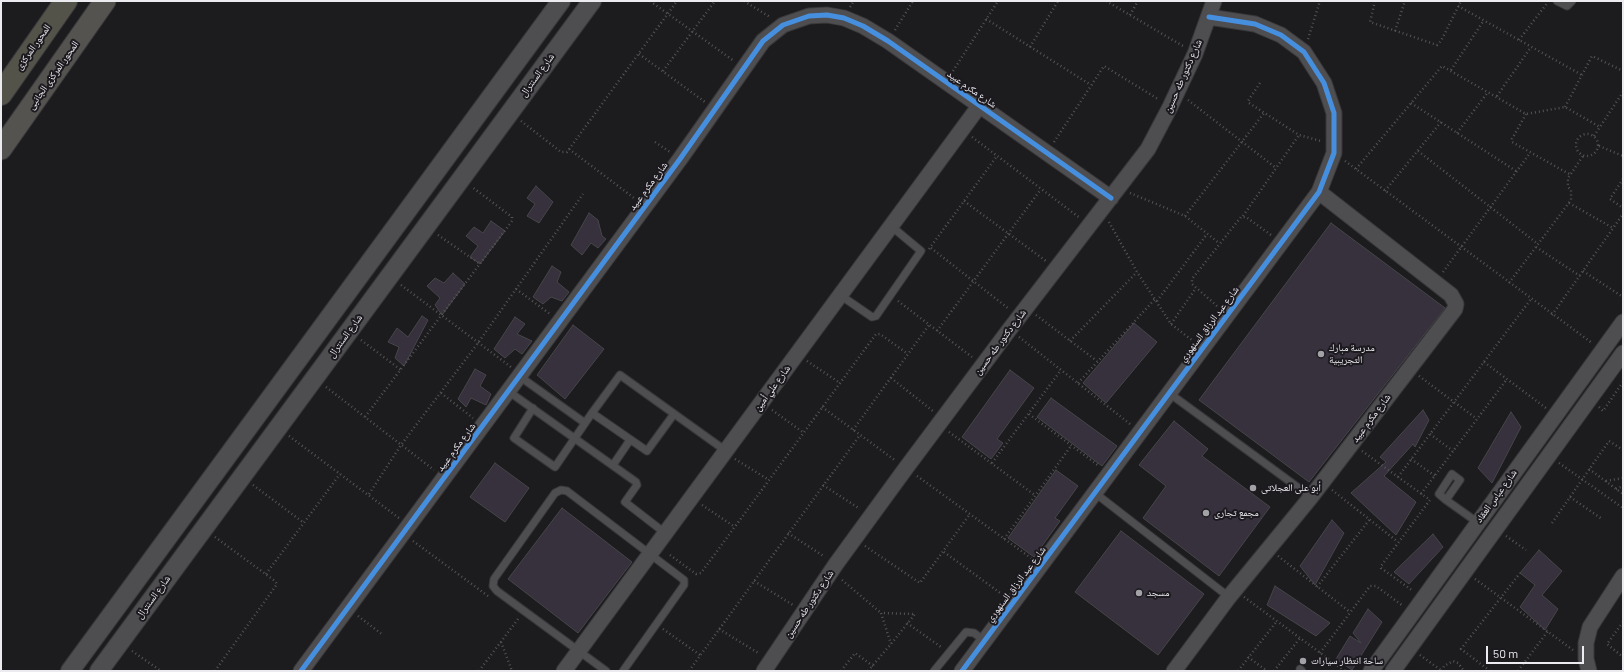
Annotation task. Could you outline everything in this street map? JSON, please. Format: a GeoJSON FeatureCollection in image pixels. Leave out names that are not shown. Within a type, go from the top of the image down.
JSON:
{"type":"FeatureCollection","features":[{"type":"Feature","properties":{"kind":"highway","name":"المحور المركزى"},"geometry":{"type":"LineString","coordinates":[[1,94],[66,1]]}},
{"type":"Feature","properties":{"kind":"main road","name":"المحور المركزى الجانبى"},"geometry":{"type":"LineString","coordinates":[[1,149],[105,1]]}},
{"type":"Feature","properties":{"kind":"street"},"geometry":{"type":"LineString","coordinates":[[70,671],[561,1]]}},
{"type":"Feature","properties":{"kind":"street","name":"شارع السنترال"},"geometry":{"type":"LineString","coordinates":[[99,671],[592,1]]}},
{"type":"Feature","properties":{"kind":"street","name":"شارع دكتور طه حسين"},"geometry":{"type":"LineString","coordinates":[[767,666],[834,567],[906,468],[1022,312],[1148,149],[1178,92],[1195,54],[1214,1]]}},
{"type":"Feature","properties":{"kind":"street","name":"شارع مكرم عبيد"},"geometry":{"type":"LineString","coordinates":[[301,671],[560,322],[763,41],[783,25],[809,16],[827,15],[844,18],[863,26],[888,41],[946,81],[1111,198]]}},
{"type":"Feature","properties":{"kind":"street","name":"شارع عبد الرزاق السنهوري"},"geometry":{"type":"LineString","coordinates":[[966,670],[1013,603],[1319,192],[1335,149],[1334,113],[1324,83],[1304,52],[1281,35],[1255,24],[1209,17]]}},
{"type":"Feature","properties":{"kind":"street","name":"شارع علي أمين"},"geometry":{"type":"LineString","coordinates":[[564,671],[980,105]]}},
{"type":"Feature","properties":{"kind":"street","name":"شارع مكرم عبيد"},"geometry":{"type":"LineString","coordinates":[[1174,671],[1231,593],[1311,497],[1455,310],[1455,299],[1319,192]]}},
{"type":"Feature","properties":{"kind":"street","name":"شارع عباس العقاد"},"geometry":{"type":"LineString","coordinates":[[1371,671],[1477,522],[1623,322]]}},
{"type":"Feature","properties":{"kind":"street","name":"شارع عباس العقاد"},"geometry":{"type":"LineString","coordinates":[[1396,670],[1410,648],[1623,353]]}},
{"type":"Feature","properties":{"kind":"street"},"geometry":{"type":"LineString","coordinates":[[1587,665],[1586,642],[1590,627],[1623,576]]}},
{"type":"Feature","properties":{"kind":"street"},"geometry":{"type":"LineString","coordinates":[[1380,658],[1396,670]]}},
{"type":"Feature","properties":{"kind":"lane"},"geometry":{"type":"LineString","coordinates":[[1557,1],[1567,6],[1572,1]]}},
{"type":"Feature","properties":{"kind":"lane"},"geometry":{"type":"LineString","coordinates":[[840,295],[872,317],[875,317],[921,251],[891,226]]}},
{"type":"Feature","properties":{"kind":"lane"},"geometry":{"type":"LineString","coordinates":[[520,375],[585,423]]}},
{"type":"Feature","properties":{"kind":"lane"},"geometry":{"type":"LineString","coordinates":[[533,408],[514,437],[555,467],[620,375],[725,452]]}},
{"type":"Feature","properties":{"kind":"lane"},"geometry":{"type":"LineString","coordinates":[[508,391],[637,484],[625,502],[684,582],[623,671]]}},
{"type":"Feature","properties":{"kind":"lane"},"geometry":{"type":"LineString","coordinates":[[1169,393],[1311,497]]}},
{"type":"Feature","properties":{"kind":"lane"},"geometry":{"type":"LineString","coordinates":[[592,413],[648,451],[674,414]]}},
{"type":"Feature","properties":{"kind":"lane"},"geometry":{"type":"LineString","coordinates":[[613,466],[630,440]]}},
{"type":"Feature","properties":{"kind":"lane"},"geometry":{"type":"LineString","coordinates":[[606,671],[497,592],[493,586],[494,579],[555,493],[561,490],[657,544]]}},
{"type":"Feature","properties":{"kind":"lane"},"geometry":{"type":"LineString","coordinates":[[1095,494],[1231,593]]}},
{"type":"Feature","properties":{"kind":"lane"},"geometry":{"type":"LineString","coordinates":[[1446,500],[1477,522]]}},
{"type":"Feature","properties":{"kind":"lane"},"geometry":{"type":"LineString","coordinates":[[934,671],[966,632],[969,631],[985,641]]}},
{"type":"Feature","properties":{"kind":"path"},"geometry":{"type":"LineString","coordinates":[[650,1],[744,68]]}},
{"type":"Feature","properties":{"kind":"path"},"geometry":{"type":"LineString","coordinates":[[509,112],[561,152],[567,152],[677,1]]}},
{"type":"Feature","properties":{"kind":"path"},"geometry":{"type":"LineString","coordinates":[[663,71],[715,1]]}},
{"type":"Feature","properties":{"kind":"path"},"geometry":{"type":"LineString","coordinates":[[744,1],[783,25]]}},
{"type":"Feature","properties":{"kind":"path"},"geometry":{"type":"LineString","coordinates":[[888,41],[914,1]]}},
{"type":"Feature","properties":{"kind":"path"},"geometry":{"type":"LineString","coordinates":[[946,81],[998,1]]}},
{"type":"Feature","properties":{"kind":"path"},"geometry":{"type":"LineString","coordinates":[[1030,47],[1058,1]]}},
{"type":"Feature","properties":{"kind":"path"},"geometry":{"type":"LineString","coordinates":[[1106,1],[1195,54]]}},
{"type":"Feature","properties":{"kind":"path"},"geometry":{"type":"LineString","coordinates":[[1130,16],[1138,1]]}},
{"type":"Feature","properties":{"kind":"path"},"geometry":{"type":"LineString","coordinates":[[1304,52],[1320,1]]}},
{"type":"Feature","properties":{"kind":"path"},"geometry":{"type":"LineString","coordinates":[[1375,1],[1370,22],[1437,44],[1441,42],[1461,1]]}},
{"type":"Feature","properties":{"kind":"path"},"geometry":{"type":"LineString","coordinates":[[1395,31],[1405,1]]}},
{"type":"Feature","properties":{"kind":"path"},"geometry":{"type":"LineString","coordinates":[[1519,40],[1548,1]]}},
{"type":"Feature","properties":{"kind":"path"},"geometry":{"type":"LineString","coordinates":[[1458,6],[1582,75]]}},
{"type":"Feature","properties":{"kind":"path"},"geometry":{"type":"LineString","coordinates":[[986,19],[1091,85]]}},
{"type":"Feature","properties":{"kind":"path"},"geometry":{"type":"LineString","coordinates":[[1451,70],[1484,20]]}},
{"type":"Feature","properties":{"kind":"path"},"geometry":{"type":"LineString","coordinates":[[1497,96],[1531,47]]}},
{"type":"Feature","properties":{"kind":"path"},"geometry":{"type":"LineString","coordinates":[[639,54],[715,109]]}},
{"type":"Feature","properties":{"kind":"path"},"geometry":{"type":"LineString","coordinates":[[1565,107],[1591,58],[1594,56],[1623,71]]}},
{"type":"Feature","properties":{"kind":"path"},"geometry":{"type":"LineString","coordinates":[[1047,152],[1105,66],[1170,107]]}},
{"type":"Feature","properties":{"kind":"path"},"geometry":{"type":"LineString","coordinates":[[1356,169],[1442,66],[1497,96],[1526,114],[1565,107],[1600,127]]}},
{"type":"Feature","properties":{"kind":"path"},"geometry":{"type":"LineString","coordinates":[[1260,83],[1248,102],[1264,114],[1299,135],[1335,149],[1356,169],[1385,191],[1552,315],[1602,350]]}},
{"type":"Feature","properties":{"kind":"path"},"geometry":{"type":"LineString","coordinates":[[1457,133],[1488,91]]}},
{"type":"Feature","properties":{"kind":"path"},"geometry":{"type":"LineString","coordinates":[[1178,92],[1276,168]]}},
{"type":"Feature","properties":{"kind":"path"},"geometry":{"type":"LineString","coordinates":[[1594,136],[1622,96],[1623,92]]}},
{"type":"Feature","properties":{"kind":"path"},"geometry":{"type":"LineString","coordinates":[[1411,103],[1516,171]]}},
{"type":"Feature","properties":{"kind":"path"},"geometry":{"type":"LineString","coordinates":[[1185,216],[1264,114]]}},
{"type":"Feature","properties":{"kind":"path"},"geometry":{"type":"LineString","coordinates":[[1526,114],[1511,141],[1513,144],[1571,175]]}},
{"type":"Feature","properties":{"kind":"path"},"geometry":{"type":"LineString","coordinates":[[1385,191],[1441,122]]}},
{"type":"Feature","properties":{"kind":"path"},"geometry":{"type":"LineString","coordinates":[[962,130],[1090,225]]}},
{"type":"Feature","properties":{"kind":"path"},"geometry":{"type":"LineString","coordinates":[[1583,134],[1594,136],[1597,140],[1598,146],[1593,155],[1583,156],[1576,148],[1576,142],[1583,134]]}},
{"type":"Feature","properties":{"kind":"path"},"geometry":{"type":"LineString","coordinates":[[1228,315],[1196,288],[1191,280],[1239,218],[1244,216],[1299,135]]}},
{"type":"Feature","properties":{"kind":"path"},"geometry":{"type":"LineString","coordinates":[[1598,146],[1623,156]]}},
{"type":"Feature","properties":{"kind":"path"},"geometry":{"type":"LineString","coordinates":[[569,149],[645,206]]}},
{"type":"Feature","properties":{"kind":"path"},"geometry":{"type":"LineString","coordinates":[[1418,151],[1538,244]]}},
{"type":"Feature","properties":{"kind":"path"},"geometry":{"type":"LineString","coordinates":[[1435,282],[1530,153]]}},
{"type":"Feature","properties":{"kind":"path"},"geometry":{"type":"LineString","coordinates":[[926,254],[997,156]]}},
{"type":"Feature","properties":{"kind":"path"},"geometry":{"type":"LineString","coordinates":[[1509,283],[1569,203],[1572,195],[1567,183],[1583,156]]}},
{"type":"Feature","properties":{"kind":"path"},"geometry":{"type":"LineString","coordinates":[[365,417],[512,221],[512,217],[461,178]]}},
{"type":"Feature","properties":{"kind":"path"},"geometry":{"type":"LineString","coordinates":[[1623,179],[1610,199],[1623,208]]}},
{"type":"Feature","properties":{"kind":"path"},"geometry":{"type":"LineString","coordinates":[[937,331],[1041,189]]}},
{"type":"Feature","properties":{"kind":"path"},"geometry":{"type":"LineString","coordinates":[[369,494],[401,445],[478,343],[583,194]]}},
{"type":"Feature","properties":{"kind":"path"},"geometry":{"type":"LineString","coordinates":[[1111,198],[1185,216],[1219,243]]}},
{"type":"Feature","properties":{"kind":"path"},"geometry":{"type":"LineString","coordinates":[[1111,198],[1137,272],[1171,324],[1203,348]]}},
{"type":"Feature","properties":{"kind":"path"},"geometry":{"type":"LineString","coordinates":[[964,201],[1056,269]]}},
{"type":"Feature","properties":{"kind":"path"},"geometry":{"type":"LineString","coordinates":[[1569,203],[1613,228]]}},
{"type":"Feature","properties":{"kind":"path"},"geometry":{"type":"LineString","coordinates":[[1552,315],[1623,214]]}},
{"type":"Feature","properties":{"kind":"path"},"geometry":{"type":"LineString","coordinates":[[1244,216],[1281,243]]}},
{"type":"Feature","properties":{"kind":"path"},"geometry":{"type":"LineString","coordinates":[[425,226],[480,264]]}},
{"type":"Feature","properties":{"kind":"path"},"geometry":{"type":"LineString","coordinates":[[1078,383],[1156,300],[1207,234]]}},
{"type":"Feature","properties":{"kind":"path"},"geometry":{"type":"LineString","coordinates":[[1536,247],[1580,276]]}},
{"type":"Feature","properties":{"kind":"path"},"geometry":{"type":"LineString","coordinates":[[930,248],[974,281],[1070,341],[1097,362]]}},
{"type":"Feature","properties":{"kind":"path"},"geometry":{"type":"LineString","coordinates":[[1583,271],[1623,297]]}},
{"type":"Feature","properties":{"kind":"path"},"geometry":{"type":"LineString","coordinates":[[1070,341],[1137,272]]}},
{"type":"Feature","properties":{"kind":"path"},"geometry":{"type":"LineString","coordinates":[[389,276],[520,375]]}},
{"type":"Feature","properties":{"kind":"path"},"geometry":{"type":"LineString","coordinates":[[1171,324],[1196,288]]}},
{"type":"Feature","properties":{"kind":"path"},"geometry":{"type":"LineString","coordinates":[[516,289],[560,322]]}},
{"type":"Feature","properties":{"kind":"path"},"geometry":{"type":"LineString","coordinates":[[895,298],[983,365]]}},
{"type":"Feature","properties":{"kind":"path"},"geometry":{"type":"LineString","coordinates":[[1398,477],[1531,299]]}},
{"type":"Feature","properties":{"kind":"path"},"geometry":{"type":"LineString","coordinates":[[853,430],[929,325]]}},
{"type":"Feature","properties":{"kind":"path"},"geometry":{"type":"LineString","coordinates":[[349,330],[401,370]]}},
{"type":"Feature","properties":{"kind":"path"},"geometry":{"type":"LineString","coordinates":[[1009,330],[1140,432]]}},
{"type":"Feature","properties":{"kind":"path"},"geometry":{"type":"LineString","coordinates":[[657,544],[696,574],[700,574],[876,334],[880,334],[908,354]]}},
{"type":"Feature","properties":{"kind":"path"},"geometry":{"type":"LineString","coordinates":[[796,354],[840,383]]}},
{"type":"Feature","properties":{"kind":"path"},"geometry":{"type":"LineString","coordinates":[[1484,362],[1556,415]]}},
{"type":"Feature","properties":{"kind":"path"},"geometry":{"type":"LineString","coordinates":[[1409,368],[1477,419]]}},
{"type":"Feature","properties":{"kind":"path"},"geometry":{"type":"LineString","coordinates":[[992,464],[1061,370]]}},
{"type":"Feature","properties":{"kind":"path"},"geometry":{"type":"LineString","coordinates":[[314,378],[444,478]]}},
{"type":"Feature","properties":{"kind":"path"},"geometry":{"type":"LineString","coordinates":[[891,378],[992,464],[1036,496]]}},
{"type":"Feature","properties":{"kind":"path"},"geometry":{"type":"LineString","coordinates":[[1422,494],[1507,379]]}},
{"type":"Feature","properties":{"kind":"path"},"geometry":{"type":"LineString","coordinates":[[1603,411],[1623,382]]}},
{"type":"Feature","properties":{"kind":"path"},"geometry":{"type":"LineString","coordinates":[[441,393],[483,425]]}},
{"type":"Feature","properties":{"kind":"path"},"geometry":{"type":"LineString","coordinates":[[762,402],[804,433]]}},
{"type":"Feature","properties":{"kind":"path"},"geometry":{"type":"LineString","coordinates":[[822,407],[1041,566]]}},
{"type":"Feature","properties":{"kind":"path"},"geometry":{"type":"LineString","coordinates":[[1029,414],[1109,474]]}},
{"type":"Feature","properties":{"kind":"path"},"geometry":{"type":"LineString","coordinates":[[278,428],[409,525]]}},
{"type":"Feature","properties":{"kind":"path"},"geometry":{"type":"LineString","coordinates":[[1430,434],[1453,451]]}},
{"type":"Feature","properties":{"kind":"path"},"geometry":{"type":"LineString","coordinates":[[689,671],[860,435]]}},
{"type":"Feature","properties":{"kind":"path"},"geometry":{"type":"LineString","coordinates":[[1552,523],[1609,441],[1623,450]]}},
{"type":"Feature","properties":{"kind":"path"},"geometry":{"type":"LineString","coordinates":[[1352,443],[1422,494],[1430,502],[1382,564],[1382,568],[1423,599]]}},
{"type":"Feature","properties":{"kind":"path"},"geometry":{"type":"LineString","coordinates":[[1004,539],[1072,446]]}},
{"type":"Feature","properties":{"kind":"path"},"geometry":{"type":"LineString","coordinates":[[725,452],[769,480]]}},
{"type":"Feature","properties":{"kind":"path"},"geometry":{"type":"LineString","coordinates":[[1549,456],[1623,508]]}},
{"type":"Feature","properties":{"kind":"path"},"geometry":{"type":"LineString","coordinates":[[1411,459],[1435,476]]}},
{"type":"Feature","properties":{"kind":"path"},"geometry":{"type":"LineString","coordinates":[[1589,469],[1623,494]]}},
{"type":"Feature","properties":{"kind":"path"},"geometry":{"type":"LineString","coordinates":[[266,574],[340,474]]}},
{"type":"Feature","properties":{"kind":"path"},"geometry":{"type":"LineString","coordinates":[[242,477],[304,523]]}},
{"type":"Feature","properties":{"kind":"path"},"geometry":{"type":"LineString","coordinates":[[1605,481],[1623,478]]}},
{"type":"Feature","properties":{"kind":"path"},"geometry":{"type":"LineString","coordinates":[[1322,482],[1398,542]]}},
{"type":"Feature","properties":{"kind":"path"},"geometry":{"type":"LineString","coordinates":[[823,486],[871,516]]}},
{"type":"Feature","properties":{"kind":"path"},"geometry":{"type":"LineString","coordinates":[[1616,489],[1623,486]]}},
{"type":"Feature","properties":{"kind":"path"},"geometry":{"type":"LineString","coordinates":[[1570,497],[1602,519]]}},
{"type":"Feature","properties":{"kind":"path"},"geometry":{"type":"LineString","coordinates":[[691,498],[735,527]]}},
{"type":"Feature","properties":{"kind":"path"},"geometry":{"type":"LineString","coordinates":[[854,539],[919,583],[944,552],[970,514]]}},
{"type":"Feature","properties":{"kind":"path"},"geometry":{"type":"LineString","coordinates":[[1317,587],[1370,519]]}},
{"type":"Feature","properties":{"kind":"path"},"geometry":{"type":"LineString","coordinates":[[204,529],[277,582],[276,587],[215,671]]}},
{"type":"Feature","properties":{"kind":"path"},"geometry":{"type":"LineString","coordinates":[[1496,529],[1526,550]]}},
{"type":"Feature","properties":{"kind":"path"},"geometry":{"type":"LineString","coordinates":[[788,533],[834,567],[881,613],[890,644]]}},
{"type":"Feature","properties":{"kind":"path"},"geometry":{"type":"LineString","coordinates":[[1268,548],[1350,613]]}},
{"type":"Feature","properties":{"kind":"path"},"geometry":{"type":"LineString","coordinates":[[944,552],[1013,603]]}},
{"type":"Feature","properties":{"kind":"path"},"geometry":{"type":"LineString","coordinates":[[1465,572],[1548,632],[1587,665]]}},
{"type":"Feature","properties":{"kind":"path"},"geometry":{"type":"LineString","coordinates":[[1490,671],[1461,649],[1520,572]]}},
{"type":"Feature","properties":{"kind":"path"},"geometry":{"type":"LineString","coordinates":[[754,580],[803,612]]}},
{"type":"Feature","properties":{"kind":"path"},"geometry":{"type":"LineString","coordinates":[[1320,653],[1368,588],[1373,585],[1413,613]]}},
{"type":"Feature","properties":{"kind":"path"},"geometry":{"type":"LineString","coordinates":[[1231,593],[1277,621],[1345,671]]}},
{"type":"Feature","properties":{"kind":"path"},"geometry":{"type":"LineString","coordinates":[[347,609],[383,635]]}},
{"type":"Feature","properties":{"kind":"path"},"geometry":{"type":"LineString","coordinates":[[868,671],[915,614],[881,613]]}},
{"type":"Feature","properties":{"kind":"path"},"geometry":{"type":"LineString","coordinates":[[479,671],[518,619]]}},
{"type":"Feature","properties":{"kind":"path"},"geometry":{"type":"LineString","coordinates":[[1238,671],[1277,621]]}},
{"type":"Feature","properties":{"kind":"path"},"geometry":{"type":"LineString","coordinates":[[1623,622],[1607,644],[1623,657]]}},
{"type":"Feature","properties":{"kind":"path"},"geometry":{"type":"LineString","coordinates":[[907,623],[949,652]]}},
{"type":"Feature","properties":{"kind":"path"},"geometry":{"type":"LineString","coordinates":[[656,624],[700,655]]}},
{"type":"Feature","properties":{"kind":"path"},"geometry":{"type":"LineString","coordinates":[[719,629],[767,666]]}},
{"type":"Feature","properties":{"kind":"path"},"geometry":{"type":"LineString","coordinates":[[1518,671],[1548,632]]}},
{"type":"Feature","properties":{"kind":"path"},"geometry":{"type":"LineString","coordinates":[[1274,671],[1300,638]]}},
{"type":"Feature","properties":{"kind":"path"},"geometry":{"type":"LineString","coordinates":[[120,642],[161,671]]}},
{"type":"Feature","properties":{"kind":"path"},"geometry":{"type":"LineString","coordinates":[[501,642],[512,671]]}},
{"type":"Feature","properties":{"kind":"path"},"geometry":{"type":"LineString","coordinates":[[1410,648],[1442,671],[1448,662],[1453,661],[1458,663],[1464,671]]}},
{"type":"Feature","properties":{"kind":"path"},"geometry":{"type":"LineString","coordinates":[[841,671],[855,653],[872,666]]}},
{"type":"Feature","properties":{"kind":"path"},"geometry":{"type":"LineString","coordinates":[[1248,657],[1267,671]]}},
{"type":"Feature","properties":{"kind":"building"},"geometry":{"type":"Polygon","coordinates":[[[536,186],[553,202],[539,223],[527,216],[535,204],[527,198],[536,186]]]}},
{"type":"Feature","properties":{"kind":"building"},"geometry":{"type":"Polygon","coordinates":[[[589,213],[598,220],[602,236],[606,239],[598,248],[591,243],[582,255],[571,245],[589,213]]]}},
{"type":"Feature","properties":{"kind":"building"},"geometry":{"type":"Polygon","coordinates":[[[491,221],[505,231],[480,264],[470,257],[478,246],[466,236],[474,227],[483,233],[491,221]]]}},
{"type":"Feature","properties":{"kind":"building","name":"مدرسة مبارك التجريبية"},"geometry":{"type":"Polygon","coordinates":[[[1331,223],[1445,308],[1309,482],[1199,400],[1331,223]]]}},
{"type":"Feature","properties":{"kind":"building"},"geometry":{"type":"Polygon","coordinates":[[[552,266],[561,272],[557,282],[569,292],[562,301],[551,297],[543,304],[533,297],[552,266]]]}},
{"type":"Feature","properties":{"kind":"building"},"geometry":{"type":"Polygon","coordinates":[[[453,273],[465,284],[442,315],[435,305],[440,298],[427,286],[435,278],[444,283],[453,273]]]}},
{"type":"Feature","properties":{"kind":"building"},"geometry":{"type":"Polygon","coordinates":[[[422,316],[428,320],[404,366],[395,358],[399,347],[388,342],[397,328],[408,337],[422,316]]]}},
{"type":"Feature","properties":{"kind":"building"},"geometry":{"type":"Polygon","coordinates":[[[515,317],[525,324],[517,334],[532,341],[522,354],[515,349],[505,358],[494,349],[515,317]]]}},
{"type":"Feature","properties":{"kind":"building"},"geometry":{"type":"Polygon","coordinates":[[[1134,323],[1157,342],[1106,403],[1083,383],[1134,323]]]}},
{"type":"Feature","properties":{"kind":"building"},"geometry":{"type":"Polygon","coordinates":[[[573,325],[604,349],[565,399],[537,375],[573,325]]]}},
{"type":"Feature","properties":{"kind":"building"},"geometry":{"type":"Polygon","coordinates":[[[475,369],[486,375],[480,386],[491,394],[486,405],[471,398],[466,407],[458,399],[475,369]]]}},
{"type":"Feature","properties":{"kind":"building"},"geometry":{"type":"Polygon","coordinates":[[[1010,370],[1034,388],[997,439],[1003,443],[991,459],[962,437],[1010,370]]]}},
{"type":"Feature","properties":{"kind":"building"},"geometry":{"type":"Polygon","coordinates":[[[1051,398],[1117,446],[1102,466],[1037,417],[1051,398]]]}},
{"type":"Feature","properties":{"kind":"building"},"geometry":{"type":"Polygon","coordinates":[[[1423,410],[1429,420],[1415,447],[1413,444],[1384,476],[1416,502],[1396,535],[1351,493],[1386,462],[1380,457],[1423,410]]]}},
{"type":"Feature","properties":{"kind":"building"},"geometry":{"type":"Polygon","coordinates":[[[1511,412],[1521,427],[1492,483],[1478,468],[1511,412]]]}},
{"type":"Feature","properties":{"kind":"building","name":"مجمع تجارى"},"geometry":{"type":"Polygon","coordinates":[[[1174,421],[1208,449],[1202,456],[1270,507],[1219,576],[1143,518],[1166,486],[1139,465],[1174,421]]]}},
{"type":"Feature","properties":{"kind":"building"},"geometry":{"type":"Polygon","coordinates":[[[495,463],[529,488],[505,522],[470,497],[495,463]]]}},
{"type":"Feature","properties":{"kind":"building"},"geometry":{"type":"Polygon","coordinates":[[[1056,470],[1078,486],[1055,518],[1060,521],[1034,557],[1008,538],[1056,470]]]}},
{"type":"Feature","properties":{"kind":"building"},"geometry":{"type":"Polygon","coordinates":[[[562,508],[632,562],[578,633],[508,579],[562,508]]]}},
{"type":"Feature","properties":{"kind":"building"},"geometry":{"type":"Polygon","coordinates":[[[1332,520],[1344,533],[1315,585],[1300,566],[1332,520]]]}},
{"type":"Feature","properties":{"kind":"building","name":"مسجد"},"geometry":{"type":"Polygon","coordinates":[[[1121,531],[1204,594],[1158,655],[1075,592],[1121,531]]]}},
{"type":"Feature","properties":{"kind":"building"},"geometry":{"type":"Polygon","coordinates":[[[1433,534],[1443,547],[1409,584],[1394,572],[1433,534]]]}},
{"type":"Feature","properties":{"kind":"building"},"geometry":{"type":"Polygon","coordinates":[[[1539,550],[1562,571],[1542,595],[1558,609],[1545,630],[1520,607],[1535,585],[1520,573],[1539,550]]]}},
{"type":"Feature","properties":{"kind":"building"},"geometry":{"type":"Polygon","coordinates":[[[1275,586],[1330,623],[1316,636],[1267,605],[1275,586]]]}},
{"type":"Feature","properties":{"kind":"building"},"geometry":{"type":"Polygon","coordinates":[[[1368,609],[1382,622],[1352,670],[1336,659],[1350,636],[1361,643],[1353,633],[1368,609]]]}},
{"type":"Feature","properties":{"kind":"cycle path"},"geometry":{"type":"LineString","coordinates":[[301,671],[680,159],[763,41],[783,25],[809,16],[827,15],[844,18],[863,26],[888,41],[1111,198]]}},
{"type":"Feature","properties":{"kind":"cycle path"},"geometry":{"type":"LineString","coordinates":[[962,671],[1319,192],[1334,153],[1334,113],[1324,83],[1304,52],[1281,35],[1255,24],[1209,17]]}},
{"type":"Feature","properties":{"kind":"place","name":"مدرسة مبارك التجريبية"},"geometry":{"type":"Point","coordinates":[1321,354]}},
{"type":"Feature","properties":{"kind":"place","name":"أبو على العجلاتى"},"geometry":{"type":"Point","coordinates":[1253,488]}},
{"type":"Feature","properties":{"kind":"place","name":"مجمع تجارى"},"geometry":{"type":"Point","coordinates":[1206,513]}},
{"type":"Feature","properties":{"kind":"place","name":"مسجد"},"geometry":{"type":"Point","coordinates":[1139,593]}},
{"type":"Feature","properties":{"kind":"place","name":"ساحة انتظار سيارات"},"geometry":{"type":"Point","coordinates":[1303,661]}}]}
